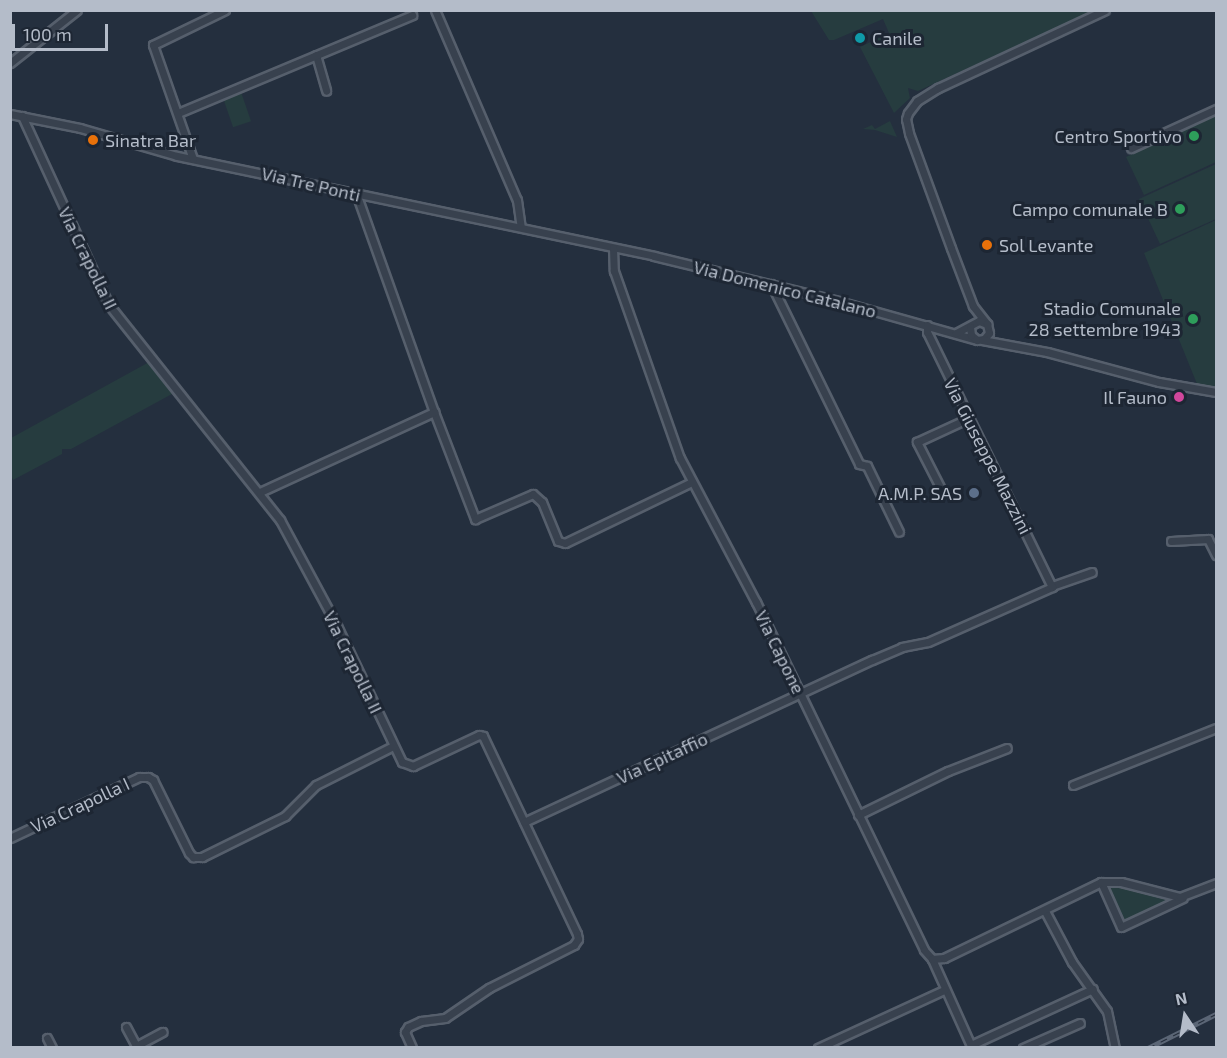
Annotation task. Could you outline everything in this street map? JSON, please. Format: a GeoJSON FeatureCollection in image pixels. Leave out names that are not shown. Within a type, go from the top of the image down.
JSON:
{"type":"FeatureCollection","features":[{"type":"Feature","properties":{"kind":"street"},"geometry":{"type":"LineString","coordinates":[[10,63],[77,10]]}},
{"type":"Feature","properties":{"kind":"street"},"geometry":{"type":"LineString","coordinates":[[193,159],[153,45],[225,10]]}},
{"type":"Feature","properties":{"kind":"street"},"geometry":{"type":"LineString","coordinates":[[1000,342],[973,306],[909,132],[908,113],[916,101],[938,88],[1105,10]]}},
{"type":"Feature","properties":{"kind":"street"},"geometry":{"type":"LineString","coordinates":[[434,11],[517,200],[521,227]]}},
{"type":"Feature","properties":{"kind":"street"},"geometry":{"type":"LineString","coordinates":[[178,112],[412,15]]}},
{"type":"Feature","properties":{"kind":"street"},"geometry":{"type":"LineString","coordinates":[[316,55],[326,91]]}},
{"type":"Feature","properties":{"kind":"street"},"geometry":{"type":"LineString","coordinates":[[1131,147],[1216,109]]}},
{"type":"Feature","properties":{"kind":"street","name":"Via Tre Ponti"},"geometry":{"type":"LineString","coordinates":[[10,114],[193,159],[613,248]]}},
{"type":"Feature","properties":{"kind":"street","name":"Via Crapolla II"},"geometry":{"type":"LineString","coordinates":[[22,116],[109,305],[260,492],[293,542],[337,626],[402,762],[407,766],[412,765],[478,735],[483,736],[577,934],[577,943],[489,988],[445,1018],[421,1021],[408,1027],[405,1032],[412,1047]]}},
{"type":"Feature","properties":{"kind":"street"},"geometry":{"type":"LineString","coordinates":[[357,195],[472,516],[479,518],[533,494],[542,502],[561,543],[692,482]]}},
{"type":"Feature","properties":{"kind":"street","name":"Via Domenico Catalano"},"geometry":{"type":"LineString","coordinates":[[613,248],[771,284],[978,340],[1000,342],[1140,378],[1216,392]]}},
{"type":"Feature","properties":{"kind":"street","name":"Via Capone"},"geometry":{"type":"LineString","coordinates":[[613,248],[614,271],[668,426],[692,482],[737,564],[924,950],[932,959],[971,1046]]}},
{"type":"Feature","properties":{"kind":"street"},"geometry":{"type":"LineString","coordinates":[[771,284],[859,464],[867,466],[899,532]]}},
{"type":"Feature","properties":{"kind":"street"},"geometry":{"type":"LineString","coordinates":[[973,306],[970,333],[978,340],[988,335],[988,327]]}},
{"type":"Feature","properties":{"kind":"street"},"geometry":{"type":"LineString","coordinates":[[956,333],[979,321],[988,327]]}},
{"type":"Feature","properties":{"kind":"street","name":"Via Giuseppe Mazzini"},"geometry":{"type":"LineString","coordinates":[[927,325],[927,333],[1053,586]]}},
{"type":"Feature","properties":{"kind":"street"},"geometry":{"type":"LineString","coordinates":[[260,492],[434,412]]}},
{"type":"Feature","properties":{"kind":"street"},"geometry":{"type":"LineString","coordinates":[[940,487],[917,442],[969,418]]}},
{"type":"Feature","properties":{"kind":"street"},"geometry":{"type":"LineString","coordinates":[[1171,541],[1208,539],[1216,555]]}},
{"type":"Feature","properties":{"kind":"street"},"geometry":{"type":"LineString","coordinates":[[801,694],[892,651],[928,642],[1053,586],[1092,572]]}},
{"type":"Feature","properties":{"kind":"street","name":"Via Epitaffio"},"geometry":{"type":"LineString","coordinates":[[524,822],[801,694]]}},
{"type":"Feature","properties":{"kind":"street"},"geometry":{"type":"LineString","coordinates":[[1073,784],[1216,728]]}},
{"type":"Feature","properties":{"kind":"street","name":"Via Crapolla I"},"geometry":{"type":"LineString","coordinates":[[10,838],[139,777],[148,777],[153,780],[189,853],[193,857],[202,857],[285,816],[316,785],[393,746]]}},
{"type":"Feature","properties":{"kind":"street"},"geometry":{"type":"LineString","coordinates":[[858,815],[948,771],[1007,748]]}},
{"type":"Feature","properties":{"kind":"street"},"geometry":{"type":"LineString","coordinates":[[932,959],[944,958],[1101,882],[1121,882],[1175,897],[1189,896]]}},
{"type":"Feature","properties":{"kind":"street"},"geometry":{"type":"LineString","coordinates":[[1101,882],[1121,927],[1216,883]]}},
{"type":"Feature","properties":{"kind":"street"},"geometry":{"type":"LineString","coordinates":[[1045,911],[1072,963],[1093,989],[1110,1017],[1115,1047]]}},
{"type":"Feature","properties":{"kind":"street"},"geometry":{"type":"LineString","coordinates":[[971,1046],[1093,989]]}},
{"type":"Feature","properties":{"kind":"street"},"geometry":{"type":"LineString","coordinates":[[818,1047],[944,990]]}},
{"type":"Feature","properties":{"kind":"street"},"geometry":{"type":"LineString","coordinates":[[1023,1047],[1080,1023]]}},
{"type":"Feature","properties":{"kind":"street"},"geometry":{"type":"LineString","coordinates":[[126,1027],[137,1047],[162,1032]]}},
{"type":"Feature","properties":{"kind":"street"},"geometry":{"type":"LineString","coordinates":[[47,1038],[52,1047]]}},
{"type":"Feature","properties":{"kind":"green space"},"geometry":{"type":"Polygon","coordinates":[[[811,11],[1093,11],[918,91],[908,88],[910,98],[894,113],[860,47],[889,33],[883,19],[834,40],[829,40],[811,11]]]}},
{"type":"Feature","properties":{"kind":"green space"},"geometry":{"type":"Polygon","coordinates":[[[240,89],[251,121],[233,127],[222,95],[240,89]]]}},
{"type":"Feature","properties":{"kind":"green space","name":"Centro Sportivo"},"geometry":{"type":"Polygon","coordinates":[[[1216,114],[1216,162],[1144,195],[1126,157],[1216,114]]]}},
{"type":"Feature","properties":{"kind":"green space"},"geometry":{"type":"Polygon","coordinates":[[[890,121],[897,137],[863,129],[872,125],[875,129],[890,121]]]}},
{"type":"Feature","properties":{"kind":"green space","name":"Campo comunale B"},"geometry":{"type":"Polygon","coordinates":[[[1216,164],[1216,219],[1160,244],[1139,199],[1216,164]]]}},
{"type":"Feature","properties":{"kind":"green space","name":"Stadio Comunale 28 settembre 1943"},"geometry":{"type":"Polygon","coordinates":[[[1216,220],[1216,387],[1197,384],[1144,253],[1216,220]]]}},
{"type":"Feature","properties":{"kind":"green space"},"geometry":{"type":"Polygon","coordinates":[[[151,361],[173,390],[172,394],[71,449],[62,449],[62,454],[13,480],[11,438],[151,361]]]}},
{"type":"Feature","properties":{"kind":"green space"},"geometry":{"type":"Polygon","coordinates":[[[1105,886],[1114,886],[1170,901],[1121,923],[1105,886]]]}},
{"type":"Feature","properties":{"kind":"railway"},"geometry":{"type":"LineString","coordinates":[[1148,1048],[1216,1014]]}},
{"type":"Feature","properties":{"kind":"place","name":"Canile"},"geometry":{"type":"Point","coordinates":[860,38]}},
{"type":"Feature","properties":{"kind":"place","name":"Centro Sportivo"},"geometry":{"type":"Point","coordinates":[1194,136]}},
{"type":"Feature","properties":{"kind":"place","name":"Sinatra Bar"},"geometry":{"type":"Point","coordinates":[93,140]}},
{"type":"Feature","properties":{"kind":"place","name":"Campo comunale B"},"geometry":{"type":"Point","coordinates":[1180,209]}},
{"type":"Feature","properties":{"kind":"place","name":"Sol Levante"},"geometry":{"type":"Point","coordinates":[987,245]}},
{"type":"Feature","properties":{"kind":"place","name":"Stadio Comunale 28 settembre 1943"},"geometry":{"type":"Point","coordinates":[1193,319]}},
{"type":"Feature","properties":{"kind":"place","name":"Il Fauno"},"geometry":{"type":"Point","coordinates":[1179,397]}},
{"type":"Feature","properties":{"kind":"place","name":"A.M.P. SAS"},"geometry":{"type":"Point","coordinates":[974,493]}}]}
